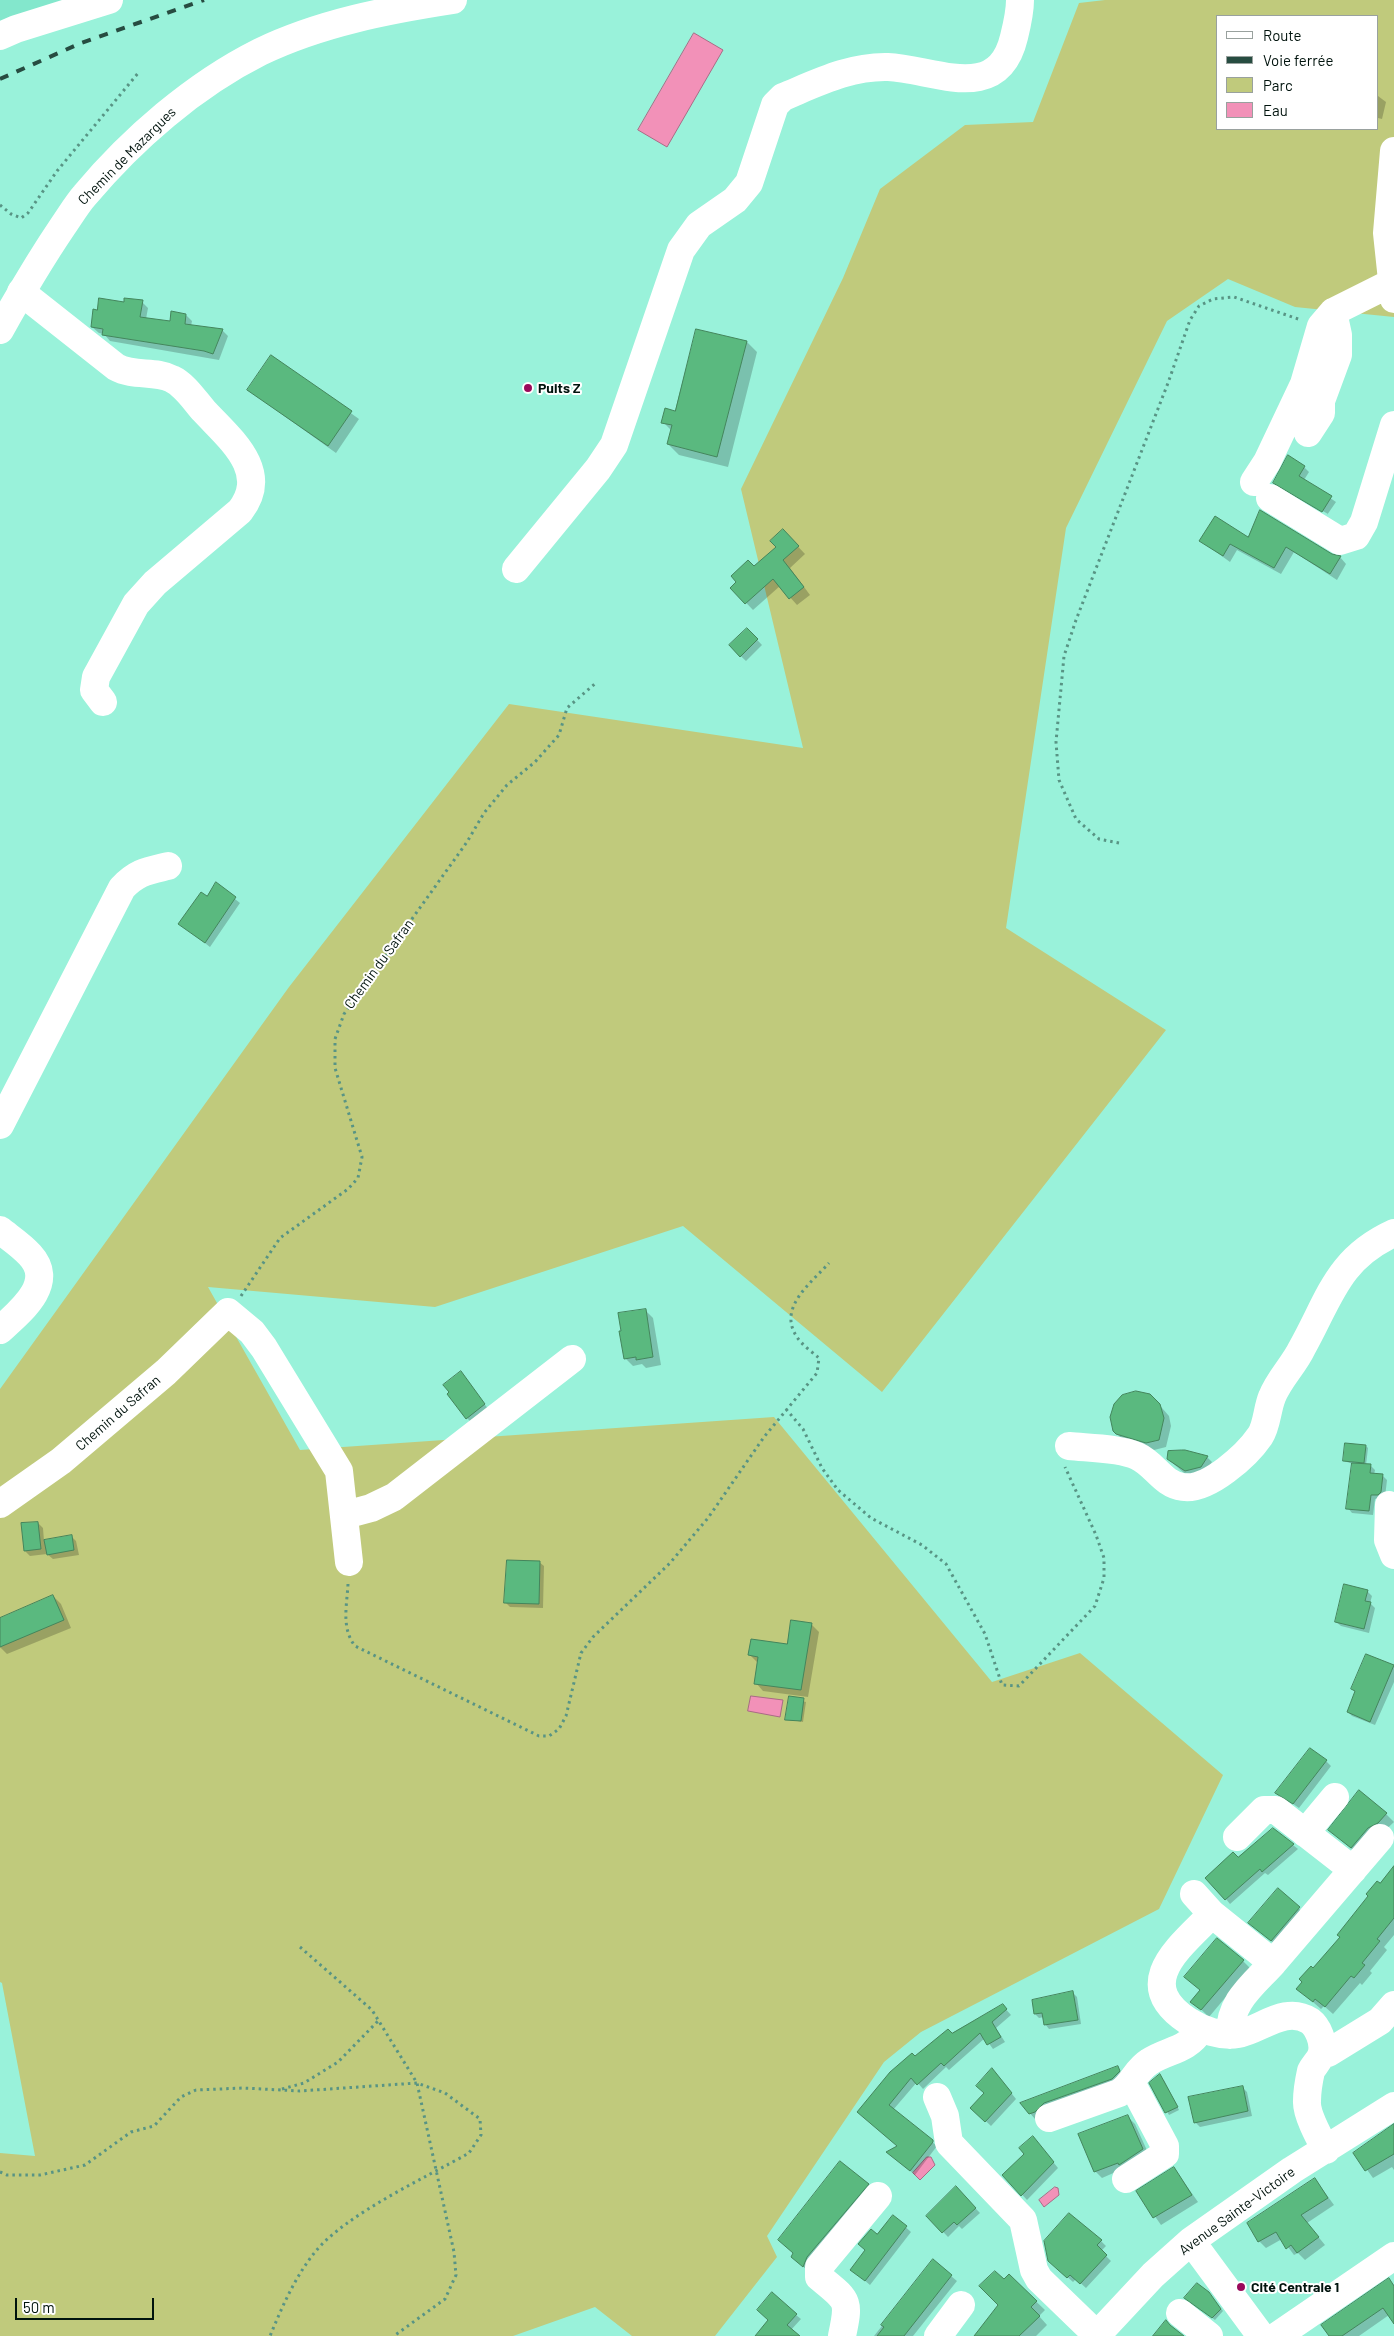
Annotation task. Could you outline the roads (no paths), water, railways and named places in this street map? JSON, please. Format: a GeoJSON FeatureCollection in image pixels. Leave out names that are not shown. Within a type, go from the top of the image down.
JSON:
{"type":"FeatureCollection","features":[{"type":"Feature","properties":{"kind":"street"},"geometry":{"type":"LineString","coordinates":[[0,36],[16,29],[109,0]]}},
{"type":"Feature","properties":{"kind":"street","name":"Chemin de Mazargues"},"geometry":{"type":"LineString","coordinates":[[0,330],[21,292],[84,196],[166,113],[212,80],[260,52],[317,29],[386,12],[455,0]]}},
{"type":"Feature","properties":{"kind":"street"},"geometry":{"type":"LineString","coordinates":[[516,569],[598,469],[614,445],[681,250],[699,225],[735,200],[746,187],[775,105],[783,97],[851,70],[889,67],[952,78],[978,78],[994,72],[1006,59],[1012,46],[1020,10],[1020,0]]}},
{"type":"Feature","properties":{"kind":"street"},"geometry":{"type":"LineString","coordinates":[[1394,151],[1387,233],[1392,291],[1327,319],[1304,384],[1267,462],[1262,490],[1340,541],[1356,536],[1364,522],[1394,424]]}},
{"type":"Feature","properties":{"kind":"street"},"geometry":{"type":"LineString","coordinates":[[21,292],[124,371],[161,375],[178,383],[242,452],[249,468],[251,488],[248,502],[240,511],[154,583],[136,604],[96,677],[94,690],[103,702]]}},
{"type":"Feature","properties":{"kind":"street"},"geometry":{"type":"LineString","coordinates":[[1308,433],[1321,413],[1321,401],[1338,355],[1338,335],[1327,319]]}},
{"type":"Feature","properties":{"kind":"street"},"geometry":{"type":"LineString","coordinates":[[0,1125],[122,888],[133,877],[142,872],[168,866]]}},
{"type":"Feature","properties":{"kind":"street"},"geometry":{"type":"LineString","coordinates":[[0,1230],[30,1255],[38,1266],[40,1278],[36,1293],[0,1330]]}},
{"type":"Feature","properties":{"kind":"street"},"geometry":{"type":"LineString","coordinates":[[1069,1446],[1136,1456],[1152,1467],[1161,1478],[1184,1487],[1200,1485],[1238,1462],[1261,1435],[1272,1396],[1302,1349],[1328,1295],[1347,1266],[1376,1241],[1394,1233]]}},
{"type":"Feature","properties":{"kind":"street","name":"Chemin du Safran"},"geometry":{"type":"LineString","coordinates":[[0,1504],[61,1461],[166,1372],[228,1312],[252,1332],[264,1348],[339,1471],[345,1515]]}},
{"type":"Feature","properties":{"kind":"street"},"geometry":{"type":"LineString","coordinates":[[349,1562],[345,1515],[372,1508],[394,1497],[572,1359]]}},
{"type":"Feature","properties":{"kind":"street"},"geometry":{"type":"LineString","coordinates":[[1389,1506],[1388,1540],[1394,1555]]}},
{"type":"Feature","properties":{"kind":"street"},"geometry":{"type":"LineString","coordinates":[[1305,1833],[1335,1797]]}},
{"type":"Feature","properties":{"kind":"street"},"geometry":{"type":"LineString","coordinates":[[1237,1837],[1264,1810],[1276,1810],[1353,1870]]}},
{"type":"Feature","properties":{"kind":"street"},"geometry":{"type":"LineString","coordinates":[[1230,2035],[1231,2017],[1236,2002],[1273,1963],[1380,1838]]}},
{"type":"Feature","properties":{"kind":"street"},"geometry":{"type":"LineString","coordinates":[[1194,1894],[1212,1914],[1273,1963]]}},
{"type":"Feature","properties":{"kind":"street"},"geometry":{"type":"LineString","coordinates":[[1212,1914],[1172,1956],[1164,1972],[1162,1985],[1164,1999],[1173,2010],[1201,2029],[1230,2035],[1240,2034],[1275,2018],[1293,2016],[1310,2021],[1320,2034],[1322,2052],[1312,2070],[1306,2104],[1326,2150]]}},
{"type":"Feature","properties":{"kind":"street"},"geometry":{"type":"LineString","coordinates":[[1322,2052],[1328,2053],[1380,2021],[1394,2005]]}},
{"type":"Feature","properties":{"kind":"street"},"geometry":{"type":"LineString","coordinates":[[1049,2118],[1119,2093],[1132,2084],[1142,2068],[1150,2062],[1185,2047],[1194,2040],[1201,2029]]}},
{"type":"Feature","properties":{"kind":"street"},"geometry":{"type":"LineString","coordinates":[[1126,2179],[1165,2154],[1165,2146],[1132,2084]]}},
{"type":"Feature","properties":{"kind":"street"},"geometry":{"type":"LineString","coordinates":[[937,2097],[944,2116],[949,2143],[1023,2220],[1034,2270],[1039,2279],[1097,2336]]}},
{"type":"Feature","properties":{"kind":"street","name":"Avenue Sainte-Victoire"},"geometry":{"type":"LineString","coordinates":[[1097,2336],[1152,2274],[1192,2241],[1292,2170],[1394,2106]]}},
{"type":"Feature","properties":{"kind":"street"},"geometry":{"type":"LineString","coordinates":[[842,2336],[848,2308],[843,2296],[819,2277],[819,2267],[878,2196]]}},
{"type":"Feature","properties":{"kind":"street"},"geometry":{"type":"LineString","coordinates":[[1192,2241],[1261,2336]]}},
{"type":"Feature","properties":{"kind":"street"},"geometry":{"type":"LineString","coordinates":[[1277,2336],[1394,2256]]}},
{"type":"Feature","properties":{"kind":"street"},"geometry":{"type":"LineString","coordinates":[[938,2336],[961,2305]]}},
{"type":"Feature","properties":{"kind":"street"},"geometry":{"type":"LineString","coordinates":[[1180,2313],[1209,2336]]}},
{"type":"Feature","properties":{"kind":"water"},"geometry":{"type":"Polygon","coordinates":[[[694,33],[723,50],[667,147],[638,130],[694,33]]]}},
{"type":"Feature","properties":{"kind":"water"},"geometry":{"type":"Polygon","coordinates":[[[751,1696],[783,1700],[780,1717],[748,1711],[751,1696]]]}},
{"type":"Feature","properties":{"kind":"water"},"geometry":{"type":"Polygon","coordinates":[[[927,2157],[931,2157],[935,2165],[920,2180],[913,2173],[927,2157]]]}},
{"type":"Feature","properties":{"kind":"water"},"geometry":{"type":"Polygon","coordinates":[[[1055,2187],[1058,2188],[1059,2195],[1044,2207],[1039,2200],[1055,2187]]]}},
{"type":"Feature","properties":{"kind":"railway"},"geometry":{"type":"LineString","coordinates":[[0,79],[81,43],[204,0]]}},
{"type":"Feature","properties":{"kind":"place","name":"Puits Z"},"geometry":{"type":"Point","coordinates":[528,388]}},
{"type":"Feature","properties":{"kind":"place","name":"Cité Centrale 1"},"geometry":{"type":"Point","coordinates":[1241,2287]}}]}
